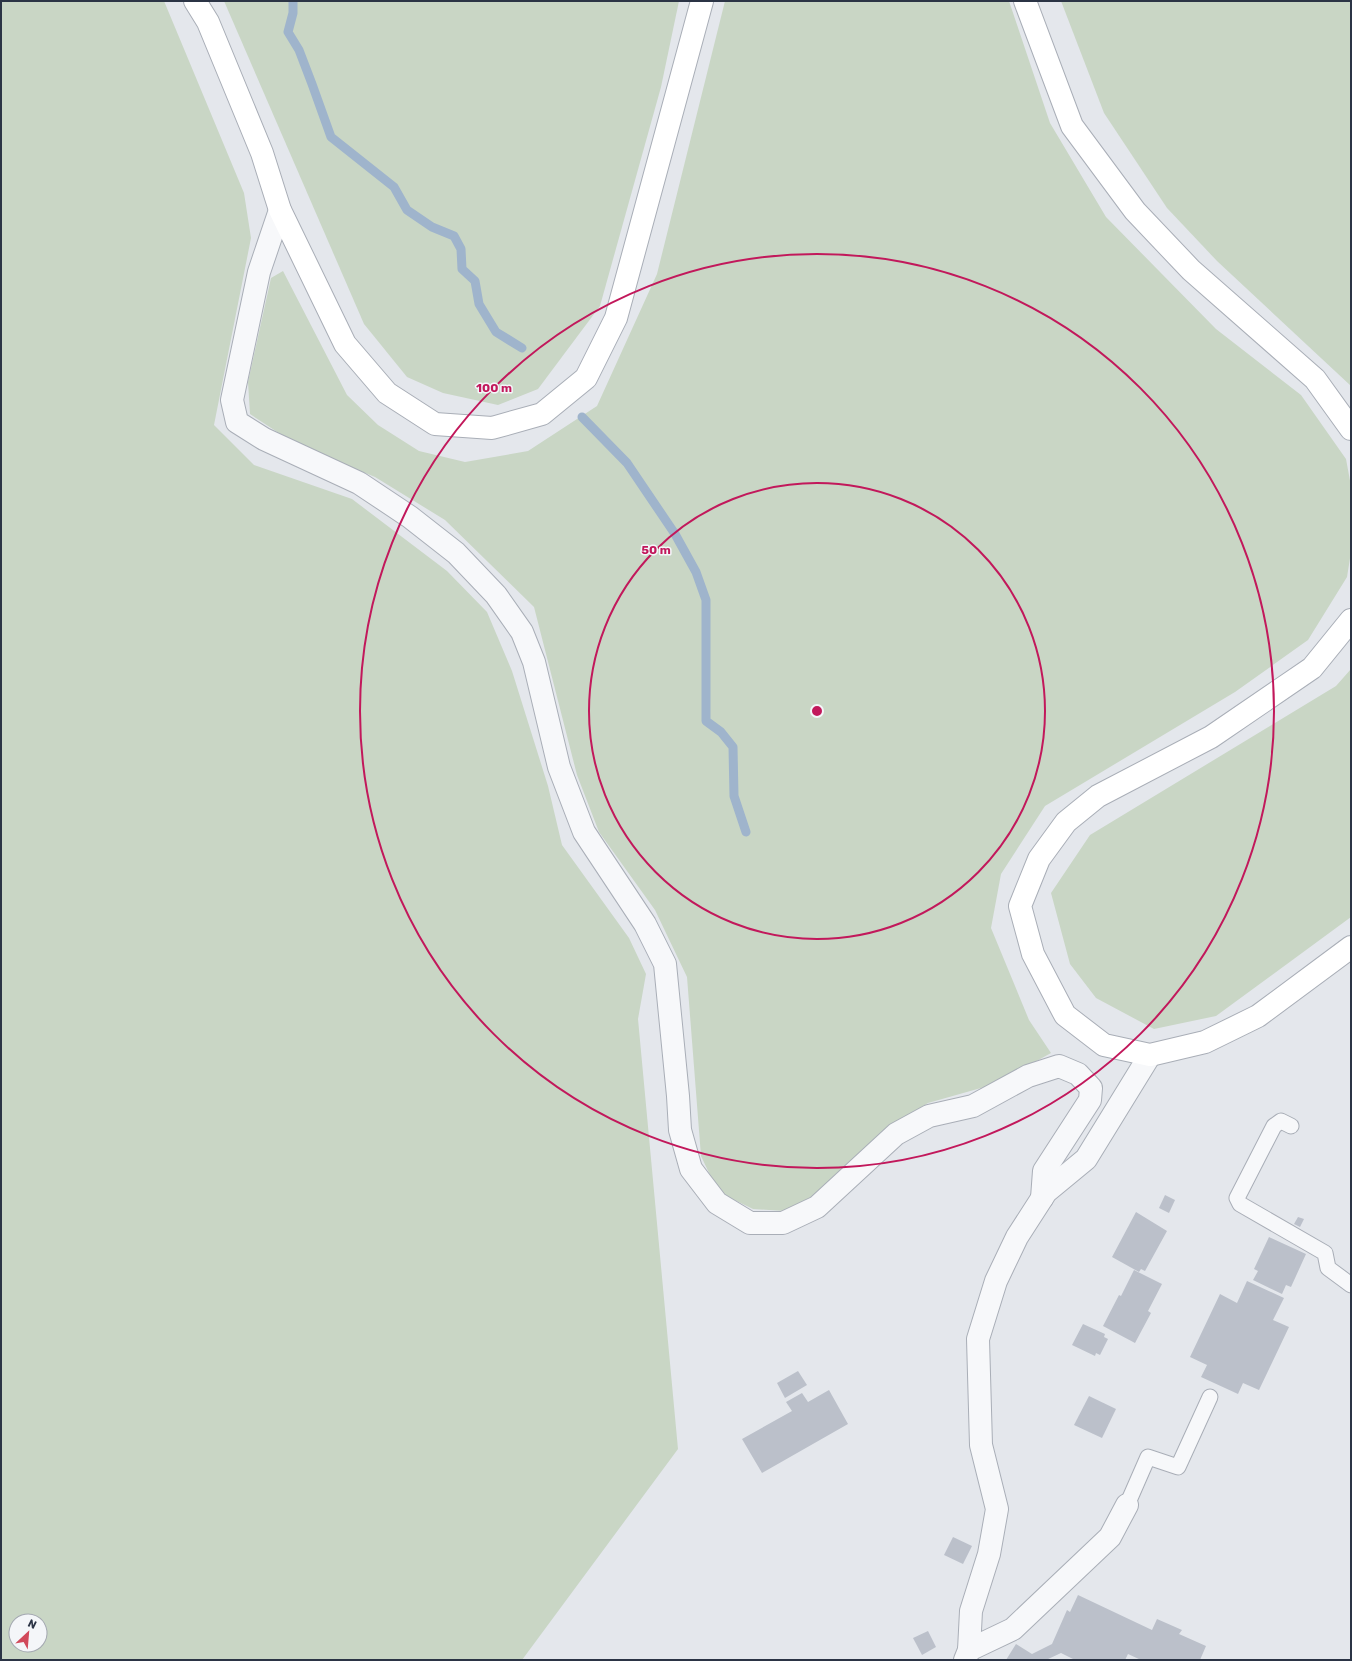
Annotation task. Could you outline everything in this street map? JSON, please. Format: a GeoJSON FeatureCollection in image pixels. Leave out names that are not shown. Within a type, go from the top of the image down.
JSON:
{"type":"FeatureCollection","features":[{"type":"Feature","properties":{"kind":"street"},"geometry":{"type":"LineString","coordinates":[[195,1],[208,22],[262,153],[280,210],[345,344],[387,393],[435,424],[492,428],[542,414],[586,378],[616,318],[702,1]]}},
{"type":"Feature","properties":{"kind":"street"},"geometry":{"type":"LineString","coordinates":[[1025,1],[1072,126],[1135,211],[1191,270],[1315,379],[1351,429]]}},
{"type":"Feature","properties":{"kind":"street"},"geometry":{"type":"LineString","coordinates":[[280,210],[259,272],[232,400],[237,422],[264,439],[359,483],[410,517],[456,553],[496,595],[522,632],[534,662],[559,768],[584,832],[645,924],[665,964],[680,1130],[691,1169],[717,1202],[750,1223],[783,1223],[817,1207],[896,1134],[929,1116],[973,1106],[1028,1076],[1058,1066],[1078,1074],[1091,1088],[1090,1100],[1044,1171],[1042,1198]]}},
{"type":"Feature","properties":{"kind":"street"},"geometry":{"type":"LineString","coordinates":[[1351,620],[1312,668],[1211,737],[1098,796],[1066,822],[1039,860],[1020,906],[1033,954],[1065,1015],[1104,1045],[1150,1055],[1205,1042],[1258,1016],[1351,947]]}},
{"type":"Feature","properties":{"kind":"street"},"geometry":{"type":"LineString","coordinates":[[967,1655],[971,1611],[989,1554],[997,1509],[981,1445],[978,1339],[996,1281],[1017,1237],[1046,1192],[1086,1158],[1150,1055]]}},
{"type":"Feature","properties":{"kind":"street"},"geometry":{"type":"LineString","coordinates":[[967,1655],[1013,1629],[1110,1537],[1126,1505]]}},
{"type":"Feature","properties":{"kind":"lane"},"geometry":{"type":"LineString","coordinates":[[1291,1126],[1281,1121],[1274,1126],[1236,1198],[1240,1204],[1325,1253],[1328,1268],[1351,1285]]}},
{"type":"Feature","properties":{"kind":"lane"},"geometry":{"type":"LineString","coordinates":[[1126,1505],[1148,1457],[1178,1467],[1210,1397]]}},
{"type":"Feature","properties":{"kind":"green space"},"geometry":{"type":"Polygon","coordinates":[[[1,1],[164,1],[244,193],[251,238],[214,425],[254,465],[352,499],[447,571],[487,612],[512,671],[548,786],[562,845],[629,938],[646,974],[638,1019],[678,1449],[522,1660],[1,1660],[1,1]]]}},
{"type":"Feature","properties":{"kind":"green space"},"geometry":{"type":"Polygon","coordinates":[[[224,1],[679,1],[661,87],[600,306],[538,389],[498,405],[443,393],[407,377],[364,324],[224,1]]]}},
{"type":"Feature","properties":{"kind":"green space"},"geometry":{"type":"Polygon","coordinates":[[[725,1],[1009,1],[1050,123],[1106,217],[1216,329],[1301,395],[1346,459],[1351,486],[1351,552],[1347,577],[1308,640],[1235,692],[1045,806],[1001,874],[991,928],[1029,1020],[1051,1053],[995,1084],[928,1103],[880,1133],[823,1191],[784,1211],[753,1209],[718,1192],[701,1156],[687,977],[655,910],[599,832],[577,775],[534,607],[445,520],[375,477],[297,445],[250,414],[248,382],[271,278],[283,271],[347,395],[378,425],[419,451],[465,462],[528,451],[597,406],[657,274],[725,1]]]}},
{"type":"Feature","properties":{"kind":"green space"},"geometry":{"type":"Polygon","coordinates":[[[1061,1],[1351,1],[1351,386],[1217,261],[1167,208],[1104,113],[1061,1]]]}},
{"type":"Feature","properties":{"kind":"green space"},"geometry":{"type":"Polygon","coordinates":[[[1351,669],[1351,917],[1216,1016],[1154,1029],[1096,998],[1070,964],[1051,893],[1090,835],[1336,686],[1351,669]]]}},
{"type":"Feature","properties":{"kind":"building"},"geometry":{"type":"Polygon","coordinates":[[[1165,1195],[1175,1200],[1169,1213],[1159,1208],[1165,1195]]]}},
{"type":"Feature","properties":{"kind":"building"},"geometry":{"type":"Polygon","coordinates":[[[1136,1212],[1167,1231],[1145,1271],[1141,1269],[1139,1272],[1112,1257],[1136,1212]]]}},
{"type":"Feature","properties":{"kind":"building"},"geometry":{"type":"Polygon","coordinates":[[[1298,1217],[1304,1219],[1300,1227],[1294,1224],[1298,1217]]]}},
{"type":"Feature","properties":{"kind":"building"},"geometry":{"type":"Polygon","coordinates":[[[1269,1237],[1306,1254],[1291,1287],[1286,1285],[1282,1294],[1253,1280],[1258,1271],[1254,1269],[1269,1237]]]}},
{"type":"Feature","properties":{"kind":"building"},"geometry":{"type":"Polygon","coordinates":[[[1134,1270],[1162,1284],[1148,1311],[1151,1313],[1135,1343],[1103,1326],[1119,1295],[1121,1296],[1134,1270]]]}},
{"type":"Feature","properties":{"kind":"building"},"geometry":{"type":"Polygon","coordinates":[[[1247,1281],[1284,1298],[1273,1320],[1289,1327],[1259,1390],[1243,1383],[1238,1394],[1201,1377],[1207,1365],[1190,1357],[1220,1294],[1237,1303],[1247,1281]]]}},
{"type":"Feature","properties":{"kind":"building"},"geometry":{"type":"Polygon","coordinates":[[[1083,1324],[1105,1334],[1104,1337],[1108,1339],[1100,1355],[1096,1353],[1095,1356],[1072,1345],[1083,1324]]]}},
{"type":"Feature","properties":{"kind":"building"},"geometry":{"type":"Polygon","coordinates":[[[798,1371],[807,1385],[785,1398],[777,1383],[798,1371]]]}},
{"type":"Feature","properties":{"kind":"building"},"geometry":{"type":"Polygon","coordinates":[[[829,1390],[848,1424],[762,1473],[742,1439],[792,1411],[786,1402],[802,1393],[808,1402],[829,1390]]]}},
{"type":"Feature","properties":{"kind":"building"},"geometry":{"type":"Polygon","coordinates":[[[1089,1396],[1116,1409],[1102,1438],[1074,1425],[1089,1396]]]}},
{"type":"Feature","properties":{"kind":"building"},"geometry":{"type":"Polygon","coordinates":[[[953,1537],[972,1546],[963,1564],[944,1555],[953,1537]]]}},
{"type":"Feature","properties":{"kind":"building"},"geometry":{"type":"Polygon","coordinates":[[[1078,1595],[1152,1630],[1157,1619],[1182,1630],[1179,1634],[1206,1646],[1200,1660],[1141,1660],[1128,1654],[1125,1660],[1075,1660],[1061,1653],[1046,1660],[1006,1660],[1016,1644],[1032,1654],[1052,1644],[1067,1610],[1070,1612],[1078,1595]]]}},
{"type":"Feature","properties":{"kind":"building"},"geometry":{"type":"Polygon","coordinates":[[[928,1631],[936,1647],[922,1655],[913,1638],[928,1631]]]}},
{"type":"Feature","properties":{"kind":"waterway"},"geometry":{"type":"LineString","coordinates":[[293,1],[293,13],[288,32],[299,50],[331,137],[394,187],[407,210],[432,227],[454,236],[461,249],[462,269],[475,281],[479,304],[496,332],[522,348]]}},
{"type":"Feature","properties":{"kind":"waterway"},"geometry":{"type":"LineString","coordinates":[[582,417],[627,463],[675,534],[696,572],[706,600],[706,721],[721,732],[733,747],[734,796],[746,832]]}}]}
